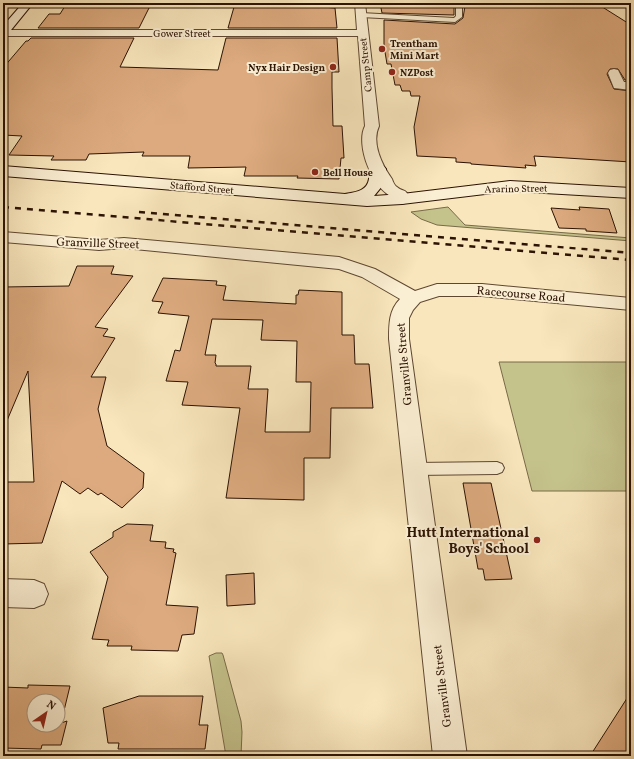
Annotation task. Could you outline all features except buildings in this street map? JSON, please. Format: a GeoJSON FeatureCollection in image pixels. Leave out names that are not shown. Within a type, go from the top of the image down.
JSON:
{"type":"FeatureCollection","features":[{"type":"Feature","properties":{"kind":"street"},"geometry":{"type":"LineString","coordinates":[[3,33],[28,3]]}},
{"type":"Feature","properties":{"kind":"street","name":"Camp Street"},"geometry":{"type":"LineString","coordinates":[[360,9],[372,126],[377,133],[389,164],[406,190],[401,197],[391,191],[371,154],[369,132],[372,126]]}},
{"type":"Feature","properties":{"kind":"street","name":"Gower Street"},"geometry":{"type":"LineString","coordinates":[[3,33],[362,33]]}},
{"type":"Feature","properties":{"kind":"street"},"geometry":{"type":"LineString","coordinates":[[614,73],[619,85],[631,86]]}},
{"type":"Feature","properties":{"kind":"street"},"geometry":{"type":"LineString","coordinates":[[347,199],[365,194],[372,189],[375,185],[378,169]]}},
{"type":"Feature","properties":{"kind":"street","name":"Stafford Street"},"geometry":{"type":"LineString","coordinates":[[3,171],[367,201],[401,197]]}},
{"type":"Feature","properties":{"kind":"street","name":"Ararino Street"},"geometry":{"type":"LineString","coordinates":[[401,197],[510,186],[631,193]]}},
{"type":"Feature","properties":{"kind":"street","name":"Granville Street"},"geometry":{"type":"LineString","coordinates":[[3,236],[99,245],[124,243],[339,263],[354,266],[367,272],[413,298],[404,307],[398,318],[398,328],[450,756]]}},
{"type":"Feature","properties":{"kind":"street","name":"Racecourse Road"},"geometry":{"type":"LineString","coordinates":[[413,298],[437,290],[459,290],[631,304]]}},
{"type":"Feature","properties":{"kind":"street"},"geometry":{"type":"LineString","coordinates":[[3,593],[34,594]]}},
{"type":"Feature","properties":{"kind":"lane"},"geometry":{"type":"LineString","coordinates":[[360,9],[454,20],[459,17],[458,3]]}},
{"type":"Feature","properties":{"kind":"lane"},"geometry":{"type":"LineString","coordinates":[[416,469],[497,468]]}},
{"type":"Feature","properties":{"kind":"shaded area"},"geometry":{"type":"Polygon","coordinates":[[[448,207],[465,225],[631,238],[631,241],[437,225],[421,219],[411,212],[448,207]]]}},
{"type":"Feature","properties":{"kind":"shaded area"},"geometry":{"type":"Polygon","coordinates":[[[499,362],[631,362],[631,491],[532,491],[499,362]]]}},
{"type":"Feature","properties":{"kind":"shaded area"},"geometry":{"type":"Polygon","coordinates":[[[216,653],[222,653],[223,655],[241,721],[241,756],[226,756],[209,656],[216,653]]]}},
{"type":"Feature","properties":{"kind":"railway"},"geometry":{"type":"LineString","coordinates":[[3,207],[631,260]]}},
{"type":"Feature","properties":{"kind":"railway"},"geometry":{"type":"LineString","coordinates":[[139,212],[631,253]]}},
{"type":"Feature","properties":{"kind":"place","name":"Trentham Mini Mart"},"geometry":{"type":"Point","coordinates":[382,49]}},
{"type":"Feature","properties":{"kind":"place","name":"Nyx Hair Design"},"geometry":{"type":"Point","coordinates":[333,67]}},
{"type":"Feature","properties":{"kind":"place","name":"NZPost"},"geometry":{"type":"Point","coordinates":[392,72]}},
{"type":"Feature","properties":{"kind":"place","name":"Bell House"},"geometry":{"type":"Point","coordinates":[315,172]}},
{"type":"Feature","properties":{"kind":"place","name":"Hutt International Boys' School"},"geometry":{"type":"Point","coordinates":[537,540]}}]}
